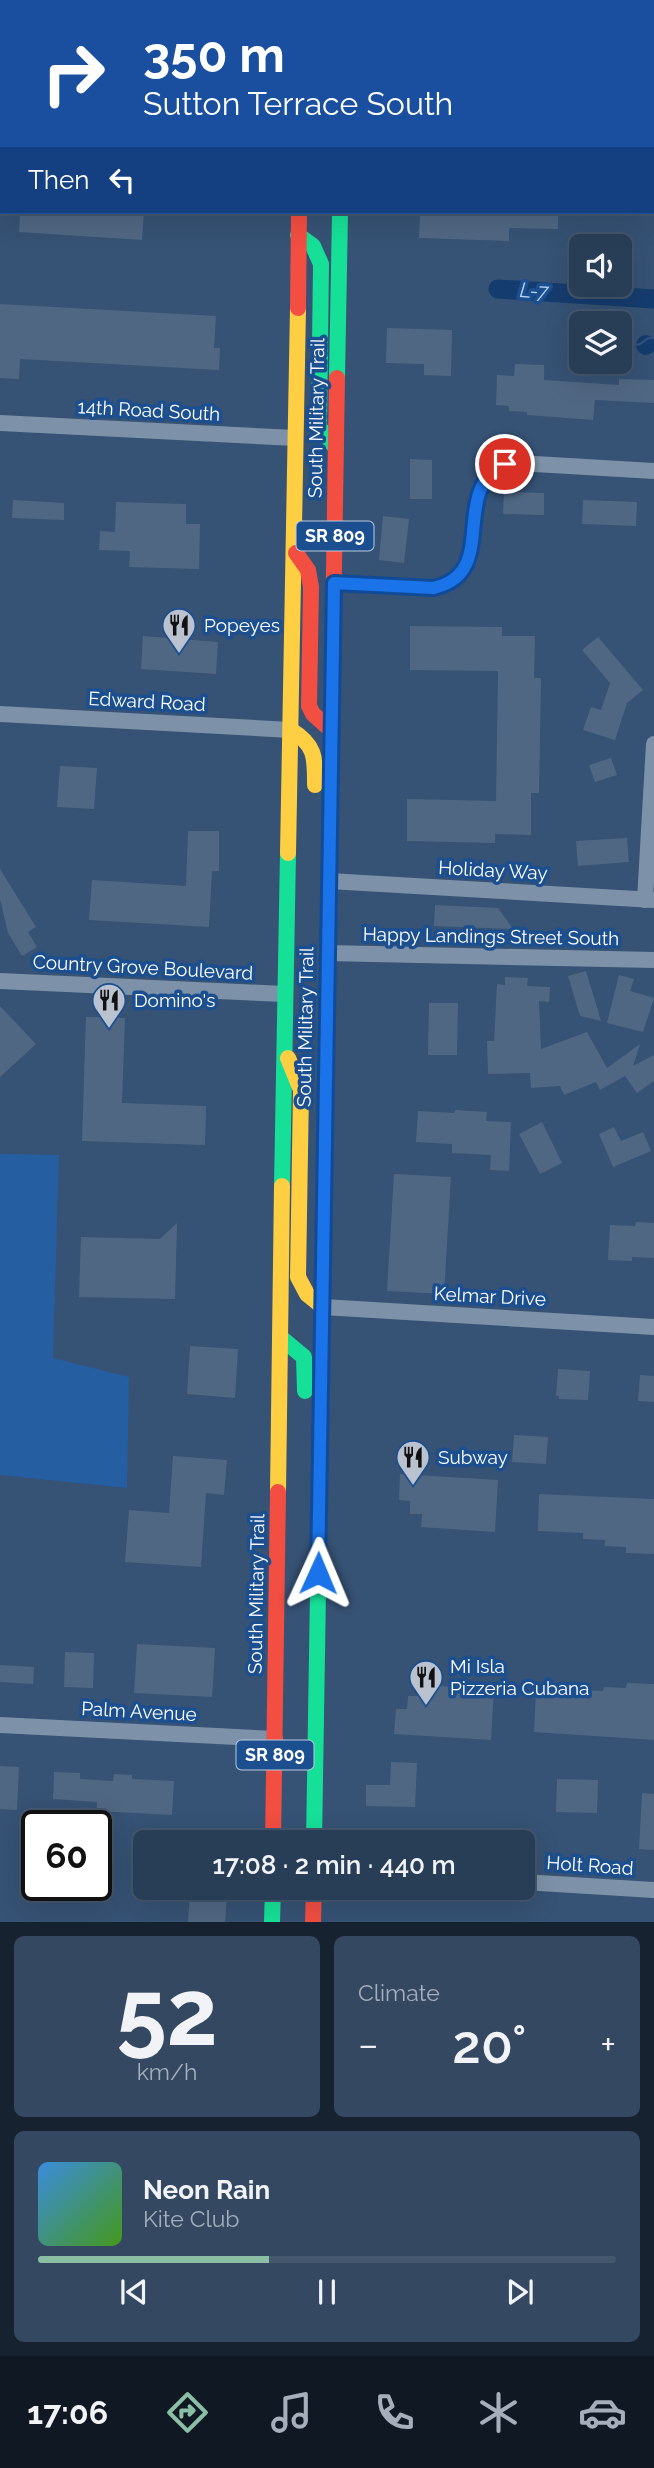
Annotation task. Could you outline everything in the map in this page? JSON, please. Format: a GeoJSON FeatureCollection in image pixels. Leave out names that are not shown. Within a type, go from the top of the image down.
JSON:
{"type":"FeatureCollection","features":[{"type":"Feature","properties":{"kind":"main road","name":"South Military Trail"},"geometry":{"type":"LineString","coordinates":[[273,1830],[284,994],[299,214]]}},
{"type":"Feature","properties":{"kind":"main road","name":"South Military Trail"},"geometry":{"type":"LineString","coordinates":[[314,1830],[340,214]]}},
{"type":"Feature","properties":{"kind":"main road"},"geometry":{"type":"LineString","coordinates":[[298,235],[313,247],[321,264],[319,426],[336,448]]}},
{"type":"Feature","properties":{"kind":"main road"},"geometry":{"type":"LineString","coordinates":[[294,550],[306,564],[311,587],[309,706],[313,714],[331,730]]}},
{"type":"Feature","properties":{"kind":"main road"},"geometry":{"type":"LineString","coordinates":[[291,730],[305,738],[315,755],[316,811],[330,860]]}},
{"type":"Feature","properties":{"kind":"main road"},"geometry":{"type":"LineString","coordinates":[[284,1047],[301,1090],[298,1276],[307,1294],[323,1307]]}},
{"type":"Feature","properties":{"kind":"main road"},"geometry":{"type":"LineString","coordinates":[[280,1337],[301,1352],[306,1362],[303,1545],[305,1567],[318,1600]]}},
{"type":"Feature","properties":{"kind":"main road"},"geometry":{"type":"LineString","coordinates":[[313,1922],[314,1900]]}},
{"type":"Feature","properties":{"kind":"main road"},"geometry":{"type":"LineString","coordinates":[[272,1915],[286,1922]]}},
{"type":"Feature","properties":{"kind":"street","name":"14th Road South"},"geometry":{"type":"LineString","coordinates":[[0,424],[295,438]]}},
{"type":"Feature","properties":{"kind":"street"},"geometry":{"type":"LineString","coordinates":[[334,583],[433,588],[446,585],[457,578],[465,568],[469,554],[478,491],[484,479],[505,464],[654,471]]}},
{"type":"Feature","properties":{"kind":"street","name":"Edward Road"},"geometry":{"type":"LineString","coordinates":[[0,714],[291,730]]}},
{"type":"Feature","properties":{"kind":"street"},"geometry":{"type":"LineString","coordinates":[[649,900],[654,744]]}},
{"type":"Feature","properties":{"kind":"street","name":"Holiday Way"},"geometry":{"type":"LineString","coordinates":[[329,881],[649,900]]}},
{"type":"Feature","properties":{"kind":"street","name":"Happy Landings Street South"},"geometry":{"type":"LineString","coordinates":[[327,953],[654,960]]}},
{"type":"Feature","properties":{"kind":"street","name":"Country Grove Boulevard"},"geometry":{"type":"LineString","coordinates":[[0,981],[284,994]]}},
{"type":"Feature","properties":{"kind":"street","name":"Kelmar Drive"},"geometry":{"type":"LineString","coordinates":[[323,1307],[654,1327]]}},
{"type":"Feature","properties":{"kind":"street","name":"Palm Avenue"},"geometry":{"type":"LineString","coordinates":[[0,1724],[275,1740]]}},
{"type":"Feature","properties":{"kind":"street","name":"Holt Road"},"geometry":{"type":"LineString","coordinates":[[535,1883],[654,1890]]}},
{"type":"Feature","properties":{"kind":"shaded area"},"geometry":{"type":"Polygon","coordinates":[[[0,1154],[59,1155],[53,1358],[129,1377],[127,1488],[0,1475],[0,1154]]]}},
{"type":"Feature","properties":{"kind":"water"},"geometry":{"type":"Polygon","coordinates":[[[646,335],[653,338],[653,352],[646,355],[639,352],[636,345],[639,338],[646,335]]]}},
{"type":"Feature","properties":{"kind":"building"},"geometry":{"type":"Polygon","coordinates":[[[20,214],[144,214],[142,240],[19,232],[20,214]]]}},
{"type":"Feature","properties":{"kind":"building"},"geometry":{"type":"Polygon","coordinates":[[[420,214],[558,214],[558,229],[509,228],[509,241],[419,238],[420,214]]]}},
{"type":"Feature","properties":{"kind":"building"},"geometry":{"type":"Polygon","coordinates":[[[0,304],[216,316],[214,348],[220,348],[219,370],[20,359],[19,379],[0,378],[0,304]]]}},
{"type":"Feature","properties":{"kind":"building"},"geometry":{"type":"Polygon","coordinates":[[[387,328],[452,330],[451,376],[424,375],[424,364],[386,363],[387,328]]]}},
{"type":"Feature","properties":{"kind":"building"},"geometry":{"type":"Polygon","coordinates":[[[515,364],[544,365],[544,380],[619,385],[619,379],[654,380],[654,403],[595,400],[593,420],[509,411],[509,406],[496,405],[497,375],[514,376],[515,364]]]}},
{"type":"Feature","properties":{"kind":"building"},"geometry":{"type":"Polygon","coordinates":[[[410,459],[432,460],[432,499],[410,499],[410,459]]]}},
{"type":"Feature","properties":{"kind":"building"},"geometry":{"type":"Polygon","coordinates":[[[504,492],[544,493],[544,515],[503,514],[504,492]]]}},
{"type":"Feature","properties":{"kind":"building"},"geometry":{"type":"Polygon","coordinates":[[[13,500],[64,503],[64,520],[12,518],[13,500]]]}},
{"type":"Feature","properties":{"kind":"building"},"geometry":{"type":"Polygon","coordinates":[[[583,500],[637,502],[636,526],[582,524],[583,500]]]}},
{"type":"Feature","properties":{"kind":"building"},"geometry":{"type":"Polygon","coordinates":[[[116,502],[186,504],[186,524],[200,524],[199,569],[129,567],[130,551],[99,550],[100,531],[115,532],[116,502]]]}},
{"type":"Feature","properties":{"kind":"building"},"geometry":{"type":"Polygon","coordinates":[[[383,516],[409,519],[404,563],[379,560],[383,516]]]}},
{"type":"Feature","properties":{"kind":"building"},"geometry":{"type":"Polygon","coordinates":[[[410,626],[502,627],[502,636],[535,636],[534,678],[541,678],[539,793],[531,793],[531,835],[495,834],[495,843],[407,841],[407,799],[496,801],[498,671],[410,670],[410,626]]]}},
{"type":"Feature","properties":{"kind":"building","name":"Popeyes"},"geometry":{"type":"Polygon","coordinates":[[[143,636],[218,642],[216,674],[141,669],[143,636]]]}},
{"type":"Feature","properties":{"kind":"building"},"geometry":{"type":"Polygon","coordinates":[[[598,637],[643,690],[627,703],[615,740],[583,730],[591,707],[601,710],[610,683],[582,650],[598,637]]]}},
{"type":"Feature","properties":{"kind":"building"},"geometry":{"type":"Polygon","coordinates":[[[611,758],[617,775],[595,782],[589,765],[611,758]]]}},
{"type":"Feature","properties":{"kind":"building"},"geometry":{"type":"Polygon","coordinates":[[[60,766],[97,768],[94,809],[57,807],[60,766]]]}},
{"type":"Feature","properties":{"kind":"building"},"geometry":{"type":"Polygon","coordinates":[[[188,831],[219,831],[219,871],[212,871],[209,927],[89,920],[92,880],[186,886],[188,831]]]}},
{"type":"Feature","properties":{"kind":"building"},"geometry":{"type":"Polygon","coordinates":[[[627,838],[629,862],[578,866],[576,841],[627,838]]]}},
{"type":"Feature","properties":{"kind":"building"},"geometry":{"type":"Polygon","coordinates":[[[0,869],[36,927],[28,932],[37,947],[22,956],[8,933],[0,899],[0,869]]]}},
{"type":"Feature","properties":{"kind":"building"},"geometry":{"type":"Polygon","coordinates":[[[435,905],[498,908],[513,929],[434,926],[435,905]]]}},
{"type":"Feature","properties":{"kind":"building"},"geometry":{"type":"Polygon","coordinates":[[[586,971],[601,1021],[580,1016],[568,976],[586,971]]]}},
{"type":"Feature","properties":{"kind":"building"},"geometry":{"type":"Polygon","coordinates":[[[619,975],[634,979],[630,991],[654,998],[643,1032],[607,1023],[619,975]]]}},
{"type":"Feature","properties":{"kind":"building"},"geometry":{"type":"Polygon","coordinates":[[[505,977],[528,978],[527,986],[550,987],[549,1002],[539,1001],[541,1049],[587,1032],[607,1068],[640,1044],[633,1066],[654,1055],[654,1081],[637,1093],[625,1076],[600,1090],[596,1082],[564,1095],[560,1086],[531,1088],[530,1073],[488,1074],[487,1041],[494,1041],[497,984],[505,985],[505,977]]]}},
{"type":"Feature","properties":{"kind":"building"},"geometry":{"type":"Polygon","coordinates":[[[429,1003],[458,1003],[457,1055],[428,1055],[429,1003]]]}},
{"type":"Feature","properties":{"kind":"building"},"geometry":{"type":"Polygon","coordinates":[[[0,1006],[36,1044],[0,1077],[0,1006]]]}},
{"type":"Feature","properties":{"kind":"building"},"geometry":{"type":"Polygon","coordinates":[[[86,1017],[125,1018],[122,1103],[206,1106],[205,1145],[82,1141],[86,1017]]]}},
{"type":"Feature","properties":{"kind":"building"},"geometry":{"type":"Polygon","coordinates":[[[455,1110],[487,1112],[486,1121],[511,1122],[509,1171],[490,1170],[491,1155],[452,1153],[452,1144],[416,1142],[418,1111],[454,1113],[455,1110]]]}},
{"type":"Feature","properties":{"kind":"building"},"geometry":{"type":"Polygon","coordinates":[[[542,1122],[562,1163],[540,1174],[519,1134],[542,1122]]]}},
{"type":"Feature","properties":{"kind":"building"},"geometry":{"type":"Polygon","coordinates":[[[614,1127],[621,1141],[643,1132],[651,1151],[613,1167],[599,1134],[614,1127]]]}},
{"type":"Feature","properties":{"kind":"building"},"geometry":{"type":"Polygon","coordinates":[[[394,1174],[451,1177],[444,1294],[387,1291],[394,1174]]]}},
{"type":"Feature","properties":{"kind":"building"},"geometry":{"type":"Polygon","coordinates":[[[636,1222],[654,1223],[654,1258],[608,1260],[610,1225],[635,1226],[636,1222]]]}},
{"type":"Feature","properties":{"kind":"building"},"geometry":{"type":"Polygon","coordinates":[[[177,1223],[175,1299],[79,1297],[81,1237],[160,1239],[177,1223]]]}},
{"type":"Feature","properties":{"kind":"building"},"geometry":{"type":"Polygon","coordinates":[[[190,1346],[238,1349],[235,1398],[187,1394],[190,1346]]]}},
{"type":"Feature","properties":{"kind":"building"},"geometry":{"type":"Polygon","coordinates":[[[558,1369],[590,1371],[588,1400],[559,1399],[559,1396],[556,1396],[558,1369]]]}},
{"type":"Feature","properties":{"kind":"building"},"geometry":{"type":"Polygon","coordinates":[[[640,1375],[654,1376],[654,1402],[638,1401],[640,1375]]]}},
{"type":"Feature","properties":{"kind":"building"},"geometry":{"type":"Polygon","coordinates":[[[514,1435],[548,1437],[546,1464],[512,1462],[514,1435]]]}},
{"type":"Feature","properties":{"kind":"building"},"geometry":{"type":"Polygon","coordinates":[[[173,1456],[227,1460],[224,1495],[206,1493],[201,1567],[125,1562],[129,1510],[169,1513],[173,1456]]]}},
{"type":"Feature","properties":{"kind":"building"},"geometry":{"type":"Polygon","coordinates":[[[400,1474],[498,1480],[495,1532],[421,1527],[422,1514],[410,1514],[410,1501],[399,1500],[400,1474]]]}},
{"type":"Feature","properties":{"kind":"building"},"geometry":{"type":"Polygon","coordinates":[[[539,1494],[654,1499],[654,1554],[626,1553],[626,1547],[605,1546],[605,1540],[583,1539],[583,1533],[538,1531],[539,1494]]]}},
{"type":"Feature","properties":{"kind":"building"},"geometry":{"type":"Polygon","coordinates":[[[137,1644],[215,1648],[212,1697],[134,1693],[137,1644]]]}},
{"type":"Feature","properties":{"kind":"building"},"geometry":{"type":"Polygon","coordinates":[[[65,1652],[94,1653],[93,1688],[64,1687],[65,1652]]]}},
{"type":"Feature","properties":{"kind":"building"},"geometry":{"type":"Polygon","coordinates":[[[0,1665],[34,1667],[33,1684],[0,1682],[0,1665]]]}},
{"type":"Feature","properties":{"kind":"building"},"geometry":{"type":"Polygon","coordinates":[[[627,1683],[654,1684],[654,1740],[534,1732],[536,1691],[581,1694],[581,1690],[626,1688],[627,1683]]]}},
{"type":"Feature","properties":{"kind":"building"},"geometry":{"type":"Polygon","coordinates":[[[421,1685],[494,1689],[491,1740],[394,1734],[396,1709],[407,1709],[408,1696],[421,1696],[421,1685]]]}},
{"type":"Feature","properties":{"kind":"building"},"geometry":{"type":"Polygon","coordinates":[[[391,1762],[417,1763],[415,1807],[366,1806],[366,1785],[390,1785],[391,1762]]]}},
{"type":"Feature","properties":{"kind":"building"},"geometry":{"type":"Polygon","coordinates":[[[0,1766],[19,1767],[17,1810],[0,1809],[0,1766]]]}},
{"type":"Feature","properties":{"kind":"building"},"geometry":{"type":"Polygon","coordinates":[[[54,1772],[80,1773],[80,1779],[113,1781],[114,1774],[132,1775],[132,1779],[174,1781],[172,1815],[97,1810],[97,1802],[53,1799],[54,1772]]]}},
{"type":"Feature","properties":{"kind":"building"},"geometry":{"type":"Polygon","coordinates":[[[557,1779],[598,1780],[597,1813],[556,1812],[557,1779]]]}},
{"type":"Feature","properties":{"kind":"building"},"geometry":{"type":"Polygon","coordinates":[[[642,1793],[654,1794],[654,1850],[639,1849],[642,1793]]]}},
{"type":"Feature","properties":{"kind":"building"},"geometry":{"type":"Polygon","coordinates":[[[190,1900],[227,1900],[225,1922],[188,1922],[190,1900]]]}},
{"type":"Feature","properties":{"kind":"waterway","name":"L-7"},"geometry":{"type":"LineString","coordinates":[[498,289],[654,299]]}},
{"type":"Feature","properties":{"kind":"traffic: fast"},"geometry":{"type":"LineString","coordinates":[[337,378],[340,214]]}},
{"type":"Feature","properties":{"kind":"traffic: fast"},"geometry":{"type":"LineString","coordinates":[[298,235],[313,246],[321,264],[319,427],[336,448]]}},
{"type":"Feature","properties":{"kind":"traffic: fast"},"geometry":{"type":"LineString","coordinates":[[282,1186],[288,853]]}},
{"type":"Feature","properties":{"kind":"traffic: fast"},"geometry":{"type":"LineString","coordinates":[[314,1830],[323,1277]]}},
{"type":"Feature","properties":{"kind":"traffic: fast"},"geometry":{"type":"LineString","coordinates":[[280,1337],[304,1357],[305,1391]]}},
{"type":"Feature","properties":{"kind":"traffic: fast"},"geometry":{"type":"LineString","coordinates":[[272,1922],[273,1900]]}},
{"type":"Feature","properties":{"kind":"traffic: slow"},"geometry":{"type":"LineString","coordinates":[[288,853],[298,308]]}},
{"type":"Feature","properties":{"kind":"traffic: slow"},"geometry":{"type":"LineString","coordinates":[[291,730],[310,747],[315,767],[315,785]]}},
{"type":"Feature","properties":{"kind":"traffic: slow"},"geometry":{"type":"LineString","coordinates":[[323,1277],[328,949]]}},
{"type":"Feature","properties":{"kind":"traffic: slow"},"geometry":{"type":"LineString","coordinates":[[288,1058],[301,1090],[298,1277],[307,1294],[323,1307]]}},
{"type":"Feature","properties":{"kind":"traffic: slow"},"geometry":{"type":"LineString","coordinates":[[278,1492],[282,1186]]}},
{"type":"Feature","properties":{"kind":"traffic: jam"},"geometry":{"type":"LineString","coordinates":[[298,308],[299,214]]}},
{"type":"Feature","properties":{"kind":"traffic: jam"},"geometry":{"type":"LineString","coordinates":[[328,949],[337,378]]}},
{"type":"Feature","properties":{"kind":"traffic: jam"},"geometry":{"type":"LineString","coordinates":[[296,553],[308,570],[311,587],[309,706],[313,714],[331,730]]}},
{"type":"Feature","properties":{"kind":"traffic: jam"},"geometry":{"type":"LineString","coordinates":[[273,1830],[278,1492]]}},
{"type":"Feature","properties":{"kind":"traffic: jam"},"geometry":{"type":"LineString","coordinates":[[313,1922],[314,1900]]}},
{"type":"Feature","properties":{"kind":"place","name":"Popeyes"},"geometry":{"type":"Point","coordinates":[179,655]}},
{"type":"Feature","properties":{"kind":"place","name":"Domino's"},"geometry":{"type":"Point","coordinates":[109,1030]}},
{"type":"Feature","properties":{"kind":"place","name":"Subway"},"geometry":{"type":"Point","coordinates":[413,1487]}},
{"type":"Feature","properties":{"kind":"place","name":"Mi Isla Pizzeria Cubana"},"geometry":{"type":"Point","coordinates":[426,1707]}},
{"type":"Feature","properties":{"kind":"route"},"geometry":{"type":"LineString","coordinates":[[318,1573],[334,583],[433,588],[446,585],[457,578],[465,568],[469,554],[478,491],[484,479],[505,464]]}}]}
